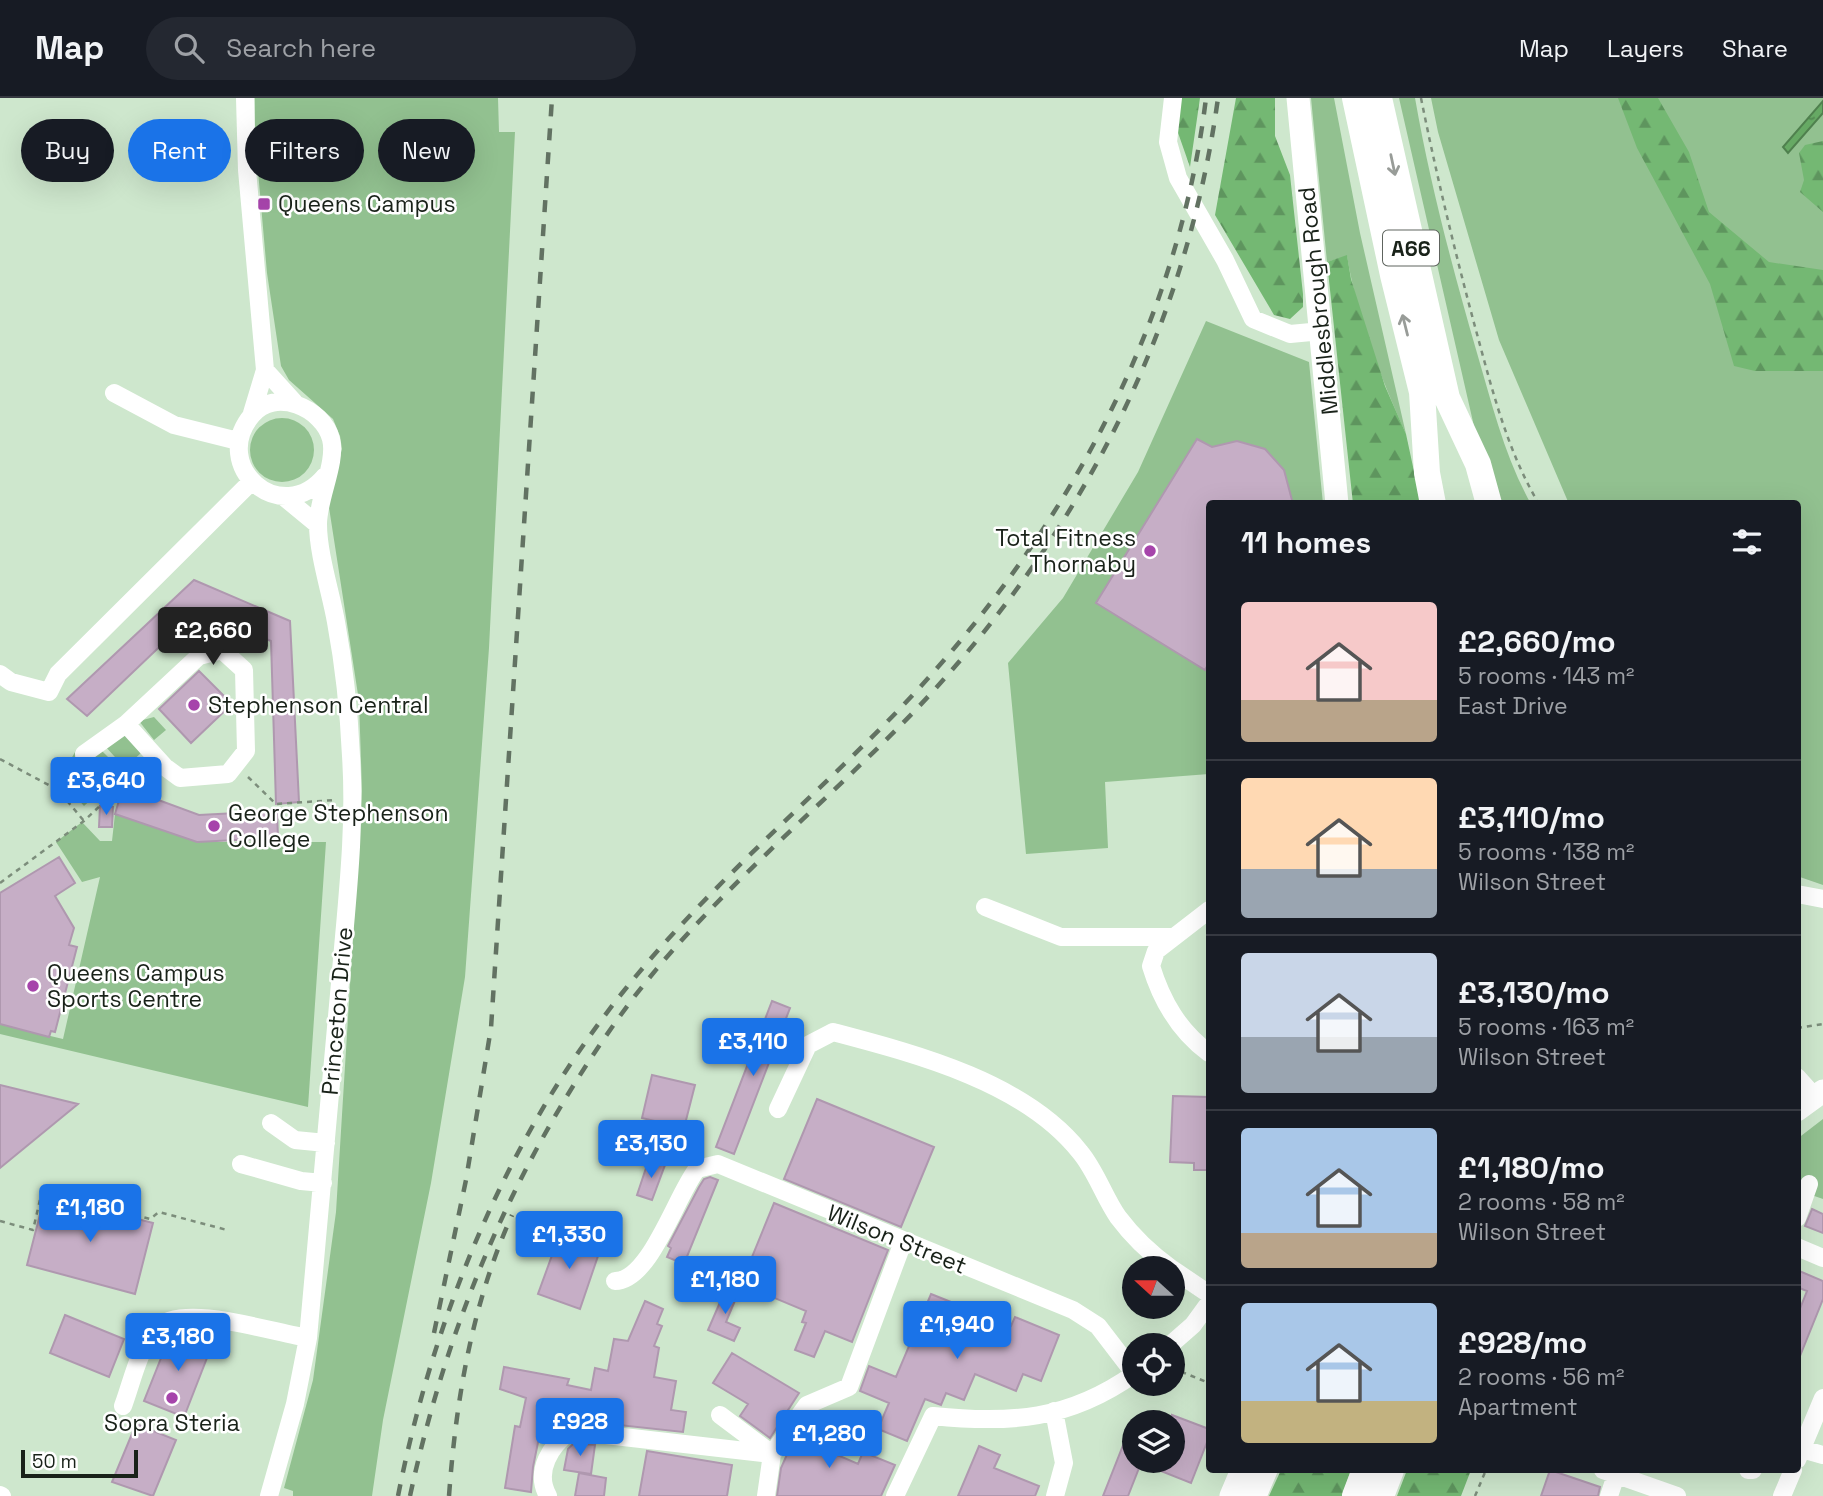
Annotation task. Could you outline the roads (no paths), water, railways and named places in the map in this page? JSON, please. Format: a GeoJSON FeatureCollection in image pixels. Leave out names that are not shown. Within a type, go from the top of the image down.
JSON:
{"type":"FeatureCollection","features":[{"type":"Feature","properties":{"kind":"highway","name":"A66"},"geometry":{"type":"LineString","coordinates":[[1355,98],[1393,275],[1474,500]]}},
{"type":"Feature","properties":{"kind":"highway","name":"A66"},"geometry":{"type":"LineString","coordinates":[[1379,98],[1435,395],[1451,500]]}},
{"type":"Feature","properties":{"kind":"highway","name":"A66"},"geometry":{"type":"LineString","coordinates":[[1432,500],[1427,473],[1435,395]]}},
{"type":"Feature","properties":{"kind":"highway"},"geometry":{"type":"LineString","coordinates":[[1435,395],[1478,464],[1488,500]]}},
{"type":"Feature","properties":{"kind":"highway"},"geometry":{"type":"LineString","coordinates":[[1355,1496],[1364,1473]]}},
{"type":"Feature","properties":{"kind":"highway"},"geometry":{"type":"LineString","coordinates":[[1381,1496],[1390,1473]]}},
{"type":"Feature","properties":{"kind":"main road","name":"Middlesbrough Road"},"geometry":{"type":"LineString","coordinates":[[1298,98],[1337,500]]}},
{"type":"Feature","properties":{"kind":"main road"},"geometry":{"type":"LineString","coordinates":[[1231,1496],[1241,1473]]}},
{"type":"Feature","properties":{"kind":"main road"},"geometry":{"type":"LineString","coordinates":[[1255,1496],[1265,1473]]}},
{"type":"Feature","properties":{"kind":"street"},"geometry":{"type":"LineString","coordinates":[[245,98],[247,170],[265,370],[252,414],[238,441],[239,457],[251,482],[268,494],[284,497],[301,495],[317,486],[325,476],[332,456],[328,430],[321,420],[294,402],[265,370]]}},
{"type":"Feature","properties":{"kind":"street"},"geometry":{"type":"LineString","coordinates":[[1173,98],[1168,142],[1178,178],[1225,260],[1252,319],[1290,334],[1322,331]]}},
{"type":"Feature","properties":{"kind":"street"},"geometry":{"type":"LineString","coordinates":[[114,393],[174,425],[238,441]]}},
{"type":"Feature","properties":{"kind":"street"},"geometry":{"type":"LineString","coordinates":[[252,414],[275,402],[294,402]]}},
{"type":"Feature","properties":{"kind":"street","name":"Princeton Drive"},"geometry":{"type":"LineString","coordinates":[[268,1495],[295,1404],[308,1338],[348,879],[351,758],[339,636],[318,525],[325,476]]}},
{"type":"Feature","properties":{"kind":"street"},"geometry":{"type":"LineString","coordinates":[[0,674],[11,682],[49,692],[58,674],[251,482]]}},
{"type":"Feature","properties":{"kind":"street"},"geometry":{"type":"LineString","coordinates":[[284,497],[318,525]]}},
{"type":"Feature","properties":{"kind":"street"},"geometry":{"type":"LineString","coordinates":[[84,754],[126,724],[198,656],[222,650],[244,670],[246,751],[228,774],[180,778],[154,755],[126,724]]}},
{"type":"Feature","properties":{"kind":"street"},"geometry":{"type":"LineString","coordinates":[[1801,895],[1823,899]]}},
{"type":"Feature","properties":{"kind":"street"},"geometry":{"type":"LineString","coordinates":[[985,907],[1062,937],[1171,937]]}},
{"type":"Feature","properties":{"kind":"street"},"geometry":{"type":"LineString","coordinates":[[1206,912],[1156,951],[1151,966],[1157,987],[1190,1039],[1206,1051]]}},
{"type":"Feature","properties":{"kind":"street"},"geometry":{"type":"LineString","coordinates":[[778,1109],[808,1045],[833,1032],[897,1049],[1003,1090],[1057,1126],[1082,1154],[1117,1216],[1156,1256]]}},
{"type":"Feature","properties":{"kind":"street"},"geometry":{"type":"LineString","coordinates":[[1801,1083],[1812,1099]]}},
{"type":"Feature","properties":{"kind":"street"},"geometry":{"type":"LineString","coordinates":[[271,1123],[295,1140],[326,1143]]}},
{"type":"Feature","properties":{"kind":"street"},"geometry":{"type":"LineString","coordinates":[[242,1164],[301,1181],[323,1183]]}},
{"type":"Feature","properties":{"kind":"street","name":"Wilson Street"},"geometry":{"type":"LineString","coordinates":[[615,1281],[628,1279],[643,1264],[697,1169],[718,1164],[1073,1310],[1098,1326],[1122,1357]]}},
{"type":"Feature","properties":{"kind":"street"},"geometry":{"type":"LineString","coordinates":[[1801,1208],[1810,1184]]}},
{"type":"Feature","properties":{"kind":"street"},"geometry":{"type":"LineString","coordinates":[[766,1496],[772,1454],[807,1405],[849,1387],[903,1242]]}},
{"type":"Feature","properties":{"kind":"street"},"geometry":{"type":"LineString","coordinates":[[1801,1249],[1823,1258]]}},
{"type":"Feature","properties":{"kind":"street"},"geometry":{"type":"LineString","coordinates":[[1185,1278],[1206,1292]]}},
{"type":"Feature","properties":{"kind":"street"},"geometry":{"type":"LineString","coordinates":[[1184,1333],[1206,1307]]}},
{"type":"Feature","properties":{"kind":"street"},"geometry":{"type":"LineString","coordinates":[[122,1406],[148,1341],[158,1327],[171,1319],[222,1318],[268,1332],[308,1338]]}},
{"type":"Feature","properties":{"kind":"street"},"geometry":{"type":"LineString","coordinates":[[895,1496],[933,1416],[982,1421],[1021,1419],[1104,1396],[1122,1382]]}},
{"type":"Feature","properties":{"kind":"street"},"geometry":{"type":"LineString","coordinates":[[1801,1452],[1823,1398]]}},
{"type":"Feature","properties":{"kind":"street"},"geometry":{"type":"LineString","coordinates":[[1054,1411],[1064,1463],[1055,1496]]}},
{"type":"Feature","properties":{"kind":"street"},"geometry":{"type":"LineString","coordinates":[[720,1415],[772,1454]]}},
{"type":"Feature","properties":{"kind":"street"},"geometry":{"type":"LineString","coordinates":[[548,1496],[544,1489],[544,1465],[555,1442],[571,1431],[772,1454]]}},
{"type":"Feature","properties":{"kind":"street"},"geometry":{"type":"LineString","coordinates":[[1801,1454],[1823,1455]]}},
{"type":"Feature","properties":{"kind":"street"},"geometry":{"type":"LineString","coordinates":[[1609,1496],[1610,1473]]}},
{"type":"Feature","properties":{"kind":"street"},"geometry":{"type":"LineString","coordinates":[[1613,1473],[1676,1496]]}},
{"type":"Feature","properties":{"kind":"street"},"geometry":{"type":"LineString","coordinates":[[1782,1496],[1792,1473]]}},
{"type":"Feature","properties":{"kind":"water"},"geometry":{"type":"Polygon","coordinates":[[[1823,101],[1823,113],[1788,153],[1783,147],[1823,101]]]}},
{"type":"Feature","properties":{"kind":"railway"},"geometry":{"type":"LineString","coordinates":[[434,1333],[466,1180],[491,1028],[552,98]]}},
{"type":"Feature","properties":{"kind":"railway"},"geometry":{"type":"LineString","coordinates":[[398,1496],[432,1360],[455,1293],[512,1164],[546,1102],[585,1043],[627,987],[687,918],[882,727],[943,661],[1000,591],[1051,517],[1096,439],[1135,358],[1167,274],[1191,187],[1206,98]]}},
{"type":"Feature","properties":{"kind":"railway"},"geometry":{"type":"LineString","coordinates":[[410,1496],[445,1364],[494,1237],[555,1116],[591,1058],[631,1001],[693,928],[897,729],[959,662],[1015,592],[1065,518],[1109,440],[1147,359],[1178,274],[1202,188],[1218,98]]}},
{"type":"Feature","properties":{"kind":"railway"},"geometry":{"type":"LineString","coordinates":[[449,1496],[456,1424],[468,1352],[486,1283],[512,1215]]}},
{"type":"Feature","properties":{"kind":"place","name":"Queens Campus"},"geometry":{"type":"Point","coordinates":[264,204]}},
{"type":"Feature","properties":{"kind":"place","name":"Total Fitness Thornaby"},"geometry":{"type":"Point","coordinates":[1150,551]}},
{"type":"Feature","properties":{"kind":"place","name":"Stephenson Central"},"geometry":{"type":"Point","coordinates":[194,705]}},
{"type":"Feature","properties":{"kind":"place","name":"George Stephenson College"},"geometry":{"type":"Point","coordinates":[214,826]}},
{"type":"Feature","properties":{"kind":"place","name":"Queens Campus Sports Centre"},"geometry":{"type":"Point","coordinates":[33,986]}},
{"type":"Feature","properties":{"kind":"place","name":"Sopra Steria"},"geometry":{"type":"Point","coordinates":[172,1398]}}]}
